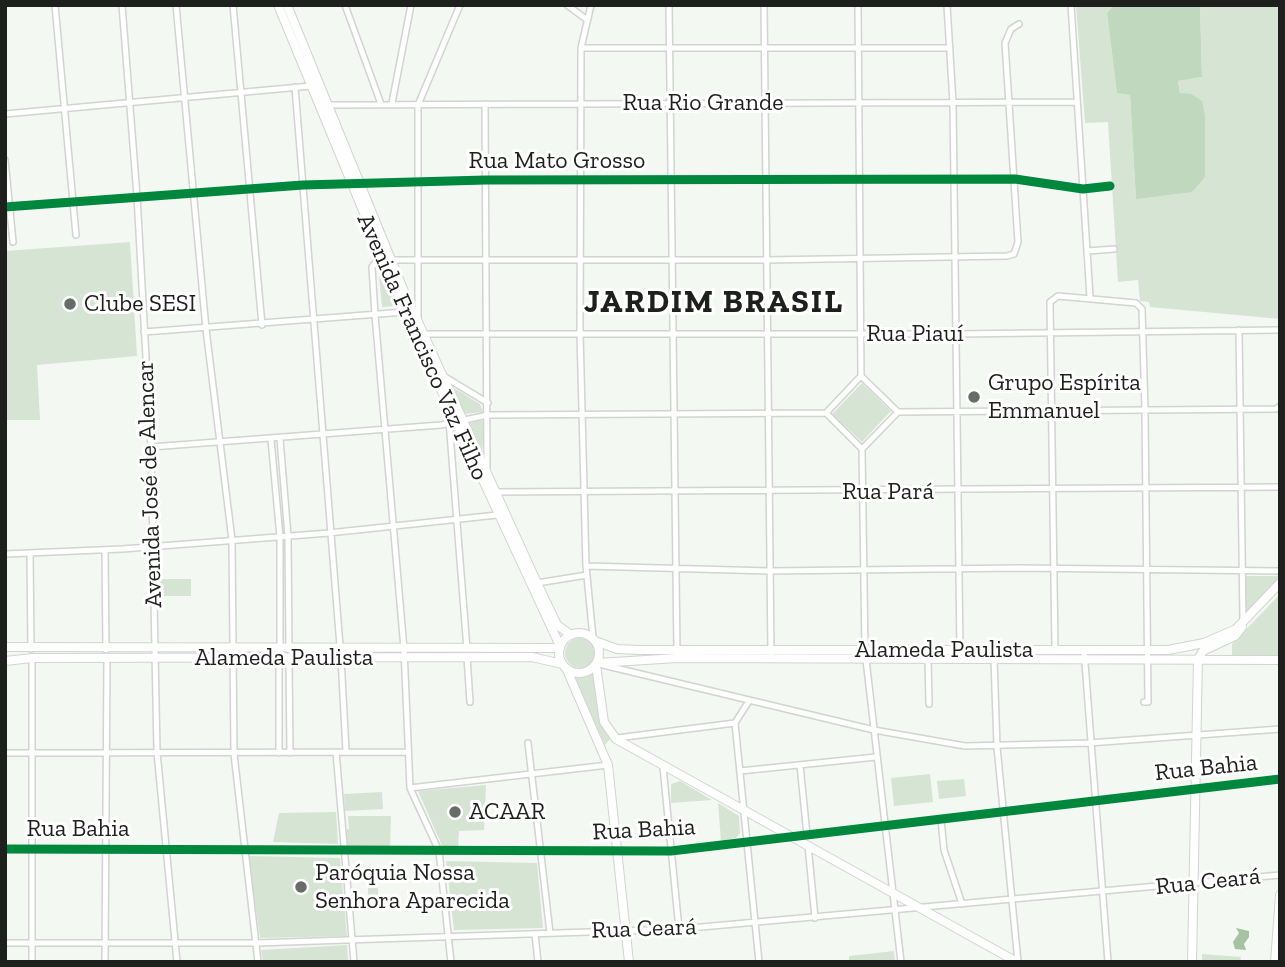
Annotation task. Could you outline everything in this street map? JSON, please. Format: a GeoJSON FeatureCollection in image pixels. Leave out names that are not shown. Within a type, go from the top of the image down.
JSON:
{"type":"FeatureCollection","features":[{"type":"Feature","properties":{"kind":"main road","name":"Avenida Francisco Vaz Filho"},"geometry":{"type":"LineString","coordinates":[[278,5],[354,183],[443,376],[456,422],[487,471],[557,625],[571,635]]}},
{"type":"Feature","properties":{"kind":"main road","name":"Avenida Francisco Vaz Filho"},"geometry":{"type":"LineString","coordinates":[[287,5],[329,105],[380,256],[560,647]]}},
{"type":"Feature","properties":{"kind":"main road","name":"Alameda Paulista"},"geometry":{"type":"LineString","coordinates":[[1148,655],[1204,643],[1243,624],[1277,591],[1280,583]]}},
{"type":"Feature","properties":{"kind":"main road"},"geometry":{"type":"LineString","coordinates":[[1192,962],[1198,659],[1203,651],[1239,632],[1243,624]]}},
{"type":"Feature","properties":{"kind":"main road"},"geometry":{"type":"LineString","coordinates":[[629,962],[619,852],[606,754],[564,667],[560,647],[571,635],[582,633],[594,639],[600,652],[597,664],[604,722],[616,738],[663,767],[893,894],[922,907],[1017,962]]}},
{"type":"Feature","properties":{"kind":"main road","name":"Alameda Paulista"},"geometry":{"type":"LineString","coordinates":[[594,639],[628,650],[677,654],[1083,654],[1280,660]]}},
{"type":"Feature","properties":{"kind":"main road"},"geometry":{"type":"LineString","coordinates":[[1227,659],[1229,639]]}},
{"type":"Feature","properties":{"kind":"main road","name":"Alameda Paulista"},"geometry":{"type":"LineString","coordinates":[[5,647],[31,654],[284,654],[341,658],[405,653]]}},
{"type":"Feature","properties":{"kind":"main road","name":"Alameda Paulista"},"geometry":{"type":"LineString","coordinates":[[467,653],[560,647]]}},
{"type":"Feature","properties":{"kind":"main road","name":"Alameda Paulista"},"geometry":{"type":"LineString","coordinates":[[284,654],[340,648],[405,653],[467,653],[532,657],[564,667]]}},
{"type":"Feature","properties":{"kind":"main road","name":"Alameda Paulista"},"geometry":{"type":"LineString","coordinates":[[5,661],[31,654]]}},
{"type":"Feature","properties":{"kind":"main road","name":"Alameda Paulista"},"geometry":{"type":"LineString","coordinates":[[597,664],[677,654]]}},
{"type":"Feature","properties":{"kind":"main road","name":"Alameda Paulista"},"geometry":{"type":"LineString","coordinates":[[866,655],[928,659],[960,655],[994,659],[1055,654]]}},
{"type":"Feature","properties":{"kind":"main road"},"geometry":{"type":"LineString","coordinates":[[564,667],[586,673],[597,664]]}},
{"type":"Feature","properties":{"kind":"main road"},"geometry":{"type":"LineString","coordinates":[[606,754],[616,738]]}},
{"type":"Feature","properties":{"kind":"main road"},"geometry":{"type":"LineString","coordinates":[[1275,962],[1280,895]]}},
{"type":"Feature","properties":{"kind":"street"},"geometry":{"type":"LineString","coordinates":[[55,5],[76,235]]}},
{"type":"Feature","properties":{"kind":"street","name":"Avenida José de Alencar"},"geometry":{"type":"LineString","coordinates":[[122,5],[137,196],[151,447],[157,752],[177,962]]}},
{"type":"Feature","properties":{"kind":"street"},"geometry":{"type":"LineString","coordinates":[[176,5],[206,329],[232,540],[234,754],[258,962]]}},
{"type":"Feature","properties":{"kind":"street"},"geometry":{"type":"LineString","coordinates":[[233,5],[262,325]]}},
{"type":"Feature","properties":{"kind":"street"},"geometry":{"type":"LineString","coordinates":[[345,5],[382,104]]}},
{"type":"Feature","properties":{"kind":"street"},"geometry":{"type":"LineString","coordinates":[[418,321],[418,105],[460,5]]}},
{"type":"Feature","properties":{"kind":"street"},"geometry":{"type":"LineString","coordinates":[[567,5],[586,19]]}},
{"type":"Feature","properties":{"kind":"street"},"geometry":{"type":"LineString","coordinates":[[591,5],[581,48],[580,332],[586,566],[594,639]]}},
{"type":"Feature","properties":{"kind":"street"},"geometry":{"type":"LineString","coordinates":[[669,5],[677,654]]}},
{"type":"Feature","properties":{"kind":"street"},"geometry":{"type":"LineString","coordinates":[[764,5],[771,654]]}},
{"type":"Feature","properties":{"kind":"street"},"geometry":{"type":"LineString","coordinates":[[826,413],[862,376],[858,5]]}},
{"type":"Feature","properties":{"kind":"street"},"geometry":{"type":"LineString","coordinates":[[947,5],[953,103],[960,655]]}},
{"type":"Feature","properties":{"kind":"street"},"geometry":{"type":"LineString","coordinates":[[1071,5],[1090,298]]}},
{"type":"Feature","properties":{"kind":"street"},"geometry":{"type":"LineString","coordinates":[[392,103],[410,6]]}},
{"type":"Feature","properties":{"kind":"street"},"geometry":{"type":"LineString","coordinates":[[391,260],[1007,257],[1018,249],[1005,43],[1011,29],[1019,24]]}},
{"type":"Feature","properties":{"kind":"street"},"geometry":{"type":"LineString","coordinates":[[581,48],[950,48]]}},
{"type":"Feature","properties":{"kind":"street"},"geometry":{"type":"LineString","coordinates":[[5,114],[311,86]]}},
{"type":"Feature","properties":{"kind":"street"},"geometry":{"type":"LineString","coordinates":[[295,87],[341,658],[346,751]]}},
{"type":"Feature","properties":{"kind":"street","name":"Rua Rio Grande"},"geometry":{"type":"LineString","coordinates":[[329,105],[1077,102]]}},
{"type":"Feature","properties":{"kind":"street"},"geometry":{"type":"LineString","coordinates":[[485,104],[487,471]]}},
{"type":"Feature","properties":{"kind":"street"},"geometry":{"type":"LineString","coordinates":[[5,160],[13,242]]}},
{"type":"Feature","properties":{"kind":"street","name":"Rua Mato Grosso"},"geometry":{"type":"LineString","coordinates":[[8,207],[303,185],[418,181],[767,182],[1015,179],[1083,189],[1110,187]]}},
{"type":"Feature","properties":{"kind":"street"},"geometry":{"type":"LineString","coordinates":[[1088,251],[1114,249]]}},
{"type":"Feature","properties":{"kind":"street"},"geometry":{"type":"LineString","coordinates":[[380,256],[372,267],[405,653],[407,752],[411,788],[439,851],[451,962]]}},
{"type":"Feature","properties":{"kind":"street"},"geometry":{"type":"LineString","coordinates":[[1055,654],[1053,410],[1049,334],[1051,298],[1090,298],[1140,305],[1145,410],[1148,655],[1148,702],[1144,702]]}},
{"type":"Feature","properties":{"kind":"street"},"geometry":{"type":"LineString","coordinates":[[144,332],[405,312]]}},
{"type":"Feature","properties":{"kind":"street"},"geometry":{"type":"LineString","coordinates":[[1239,330],[1243,624]]}},
{"type":"Feature","properties":{"kind":"street","name":"Rua Piauí"},"geometry":{"type":"LineString","coordinates":[[424,334],[1049,334],[1280,330]]}},
{"type":"Feature","properties":{"kind":"street"},"geometry":{"type":"LineString","coordinates":[[443,376],[488,402]]}},
{"type":"Feature","properties":{"kind":"street"},"geometry":{"type":"LineString","coordinates":[[862,376],[898,412],[1278,409]]}},
{"type":"Feature","properties":{"kind":"street"},"geometry":{"type":"LineString","coordinates":[[862,449],[898,412]]}},
{"type":"Feature","properties":{"kind":"street"},"geometry":{"type":"LineString","coordinates":[[151,447],[441,425],[488,415],[826,413],[862,449],[866,655],[901,962]]}},
{"type":"Feature","properties":{"kind":"street"},"geometry":{"type":"LineString","coordinates":[[456,422],[450,432],[470,702]]}},
{"type":"Feature","properties":{"kind":"street"},"geometry":{"type":"LineString","coordinates":[[441,425],[450,432]]}},
{"type":"Feature","properties":{"kind":"street"},"geometry":{"type":"LineString","coordinates":[[279,753],[288,536],[280,439]]}},
{"type":"Feature","properties":{"kind":"street"},"geometry":{"type":"LineString","coordinates":[[271,440],[280,537],[290,753]]}},
{"type":"Feature","properties":{"kind":"street","name":"Rua Pará"},"geometry":{"type":"LineString","coordinates":[[496,492],[677,489],[768,493],[1280,487]]}},
{"type":"Feature","properties":{"kind":"street"},"geometry":{"type":"LineString","coordinates":[[5,554],[105,550],[280,537],[497,515]]}},
{"type":"Feature","properties":{"kind":"street"},"geometry":{"type":"LineString","coordinates":[[105,550],[108,753],[105,962]]}},
{"type":"Feature","properties":{"kind":"street"},"geometry":{"type":"LineString","coordinates":[[30,553],[32,962]]}},
{"type":"Feature","properties":{"kind":"street"},"geometry":{"type":"LineString","coordinates":[[586,566],[770,571],[959,568],[1280,571]]}},
{"type":"Feature","properties":{"kind":"street"},"geometry":{"type":"LineString","coordinates":[[537,583],[587,575]]}},
{"type":"Feature","properties":{"kind":"street"},"geometry":{"type":"LineString","coordinates":[[1083,654],[1108,962]]}},
{"type":"Feature","properties":{"kind":"street"},"geometry":{"type":"LineString","coordinates":[[928,659],[929,704]]}},
{"type":"Feature","properties":{"kind":"street"},"geometry":{"type":"LineString","coordinates":[[994,659],[998,747],[1017,962]]}},
{"type":"Feature","properties":{"kind":"street"},"geometry":{"type":"LineString","coordinates":[[597,664],[874,730],[965,746],[1089,743],[1280,729]]}},
{"type":"Feature","properties":{"kind":"street"},"geometry":{"type":"LineString","coordinates":[[749,701],[735,723],[759,962]]}},
{"type":"Feature","properties":{"kind":"street"},"geometry":{"type":"LineString","coordinates":[[616,738],[735,723]]}},
{"type":"Feature","properties":{"kind":"street"},"geometry":{"type":"LineString","coordinates":[[528,743],[551,933]]}},
{"type":"Feature","properties":{"kind":"street"},"geometry":{"type":"LineString","coordinates":[[336,752],[354,962]]}},
{"type":"Feature","properties":{"kind":"street"},"geometry":{"type":"LineString","coordinates":[[5,753],[407,752]]}},
{"type":"Feature","properties":{"kind":"street"},"geometry":{"type":"LineString","coordinates":[[740,771],[876,757]]}},
{"type":"Feature","properties":{"kind":"street"},"geometry":{"type":"LineString","coordinates":[[411,788],[608,765]]}},
{"type":"Feature","properties":{"kind":"street"},"geometry":{"type":"LineString","coordinates":[[800,765],[816,918]]}},
{"type":"Feature","properties":{"kind":"street"},"geometry":{"type":"LineString","coordinates":[[663,767],[680,929]]}},
{"type":"Feature","properties":{"kind":"street","name":"Rua Bahia"},"geometry":{"type":"LineString","coordinates":[[5,849],[244,848],[541,853],[671,851],[1280,779]]}},
{"type":"Feature","properties":{"kind":"street"},"geometry":{"type":"LineString","coordinates":[[941,820],[944,850],[962,904]]}},
{"type":"Feature","properties":{"kind":"street","name":"Rua Ceará"},"geometry":{"type":"LineString","coordinates":[[5,943],[256,943],[680,929],[1280,876]]}},
{"type":"Feature","properties":{"kind":"street"},"geometry":{"type":"LineString","coordinates":[[535,934],[538,962]]}},
{"type":"Feature","properties":{"kind":"shaded area"},"geometry":{"type":"Polygon","coordinates":[[[1076,5],[1114,5],[1107,13],[1117,92],[1130,95],[1136,199],[1180,93],[1178,81],[1202,77],[1200,5],[1280,5],[1280,319],[1150,307],[1149,302],[1140,301],[1138,280],[1118,282],[1108,122],[1085,123],[1076,5]]]}},
{"type":"Feature","properties":{"kind":"shaded area"},"geometry":{"type":"Polygon","coordinates":[[[1114,5],[1200,5],[1202,77],[1178,81],[1180,93],[1191,94],[1202,101],[1205,116],[1205,177],[1192,192],[1136,199],[1130,95],[1117,93],[1107,13],[1114,5]]]}},
{"type":"Feature","properties":{"kind":"shaded area","name":"Clube SESI"},"geometry":{"type":"Polygon","coordinates":[[[130,242],[137,356],[37,365],[40,420],[5,420],[5,251],[130,242]]]}},
{"type":"Feature","properties":{"kind":"shaded area"},"geometry":{"type":"Polygon","coordinates":[[[380,267],[397,306],[382,307],[380,267]]]}},
{"type":"Feature","properties":{"kind":"shaded area"},"geometry":{"type":"Polygon","coordinates":[[[862,383],[891,411],[862,442],[832,414],[862,383]]]}},
{"type":"Feature","properties":{"kind":"shaded area"},"geometry":{"type":"Polygon","coordinates":[[[452,389],[480,404],[483,412],[464,414],[452,389]]]}},
{"type":"Feature","properties":{"kind":"shaded area"},"geometry":{"type":"Polygon","coordinates":[[[480,420],[484,423],[482,453],[468,424],[480,420]]]}},
{"type":"Feature","properties":{"kind":"shaded area"},"geometry":{"type":"Polygon","coordinates":[[[1244,576],[1280,576],[1251,614],[1246,615],[1244,576]]]}},
{"type":"Feature","properties":{"kind":"shaded area"},"geometry":{"type":"Polygon","coordinates":[[[160,579],[191,579],[191,596],[159,596],[160,579]]]}},
{"type":"Feature","properties":{"kind":"shaded area"},"geometry":{"type":"Polygon","coordinates":[[[1280,594],[1280,657],[1232,655],[1232,644],[1280,594]]]}},
{"type":"Feature","properties":{"kind":"shaded area"},"geometry":{"type":"Polygon","coordinates":[[[580,638],[591,642],[595,653],[591,664],[580,668],[569,664],[565,653],[569,642],[580,638]]]}},
{"type":"Feature","properties":{"kind":"shaded area"},"geometry":{"type":"Polygon","coordinates":[[[595,672],[611,738],[605,745],[575,678],[586,677],[595,672]]]}},
{"type":"Feature","properties":{"kind":"shaded area"},"geometry":{"type":"Polygon","coordinates":[[[930,774],[933,802],[894,806],[891,778],[930,774]]]}},
{"type":"Feature","properties":{"kind":"shaded area"},"geometry":{"type":"Polygon","coordinates":[[[964,779],[966,796],[939,799],[937,781],[964,779]]]}},
{"type":"Feature","properties":{"kind":"shaded area"},"geometry":{"type":"Polygon","coordinates":[[[680,781],[712,800],[671,803],[671,784],[680,781]]]}},
{"type":"Feature","properties":{"kind":"shaded area","name":"ACAAR"},"geometry":{"type":"Polygon","coordinates":[[[486,785],[484,830],[459,831],[458,848],[443,848],[418,791],[486,785]]]}},
{"type":"Feature","properties":{"kind":"shaded area"},"geometry":{"type":"Polygon","coordinates":[[[382,792],[383,809],[345,811],[344,794],[382,792]]]}},
{"type":"Feature","properties":{"kind":"shaded area"},"geometry":{"type":"Polygon","coordinates":[[[718,803],[739,816],[740,833],[736,838],[721,841],[718,803]]]}},
{"type":"Feature","properties":{"kind":"shaded area"},"geometry":{"type":"Polygon","coordinates":[[[336,812],[338,844],[273,842],[279,813],[336,812]]]}},
{"type":"Feature","properties":{"kind":"shaded area"},"geometry":{"type":"Polygon","coordinates":[[[348,816],[391,816],[390,847],[345,846],[344,830],[349,829],[348,816]]]}},
{"type":"Feature","properties":{"kind":"shaded area"},"geometry":{"type":"Polygon","coordinates":[[[248,856],[340,858],[347,936],[260,938],[248,856]]]}},
{"type":"Feature","properties":{"kind":"shaded area"},"geometry":{"type":"Polygon","coordinates":[[[446,861],[537,863],[543,928],[454,930],[446,861]]]}},
{"type":"Feature","properties":{"kind":"shaded area"},"geometry":{"type":"Polygon","coordinates":[[[368,881],[378,881],[378,901],[368,902],[368,881]]]}},
{"type":"Feature","properties":{"kind":"shaded area"},"geometry":{"type":"Polygon","coordinates":[[[1236,928],[1249,931],[1249,937],[1244,944],[1246,950],[1235,949],[1233,942],[1239,933],[1236,928]]]}},
{"type":"Feature","properties":{"kind":"shaded area"},"geometry":{"type":"Polygon","coordinates":[[[347,945],[348,962],[263,962],[261,950],[347,945]]]}},
{"type":"Feature","properties":{"kind":"shaded area"},"geometry":{"type":"Polygon","coordinates":[[[894,951],[895,962],[849,962],[849,956],[894,951]]]}},
{"type":"Feature","properties":{"kind":"shaded area"},"geometry":{"type":"Polygon","coordinates":[[[1202,954],[1241,957],[1240,962],[1202,962],[1202,954]]]}},
{"type":"Feature","properties":{"kind":"cycle path"},"geometry":{"type":"LineString","coordinates":[[5,207],[303,185],[486,180],[1015,179],[1083,189],[1110,186]]}},
{"type":"Feature","properties":{"kind":"cycle path"},"geometry":{"type":"LineString","coordinates":[[5,849],[671,851],[1280,779]]}},
{"type":"Feature","properties":{"kind":"place","name":"Clube SESI"},"geometry":{"type":"Point","coordinates":[70,304]}},
{"type":"Feature","properties":{"kind":"place","name":"Grupo Espírita Emmanuel"},"geometry":{"type":"Point","coordinates":[974,397]}},
{"type":"Feature","properties":{"kind":"place","name":"ACAAR"},"geometry":{"type":"Point","coordinates":[455,812]}},
{"type":"Feature","properties":{"kind":"place","name":"Paróquia Nossa Senhora Aparecida"},"geometry":{"type":"Point","coordinates":[301,887]}},
{"type":"Feature","properties":{"kind":"district","name":"JARDIM BRASIL"},"geometry":{"type":"Point","coordinates":[714,303]}}]}
